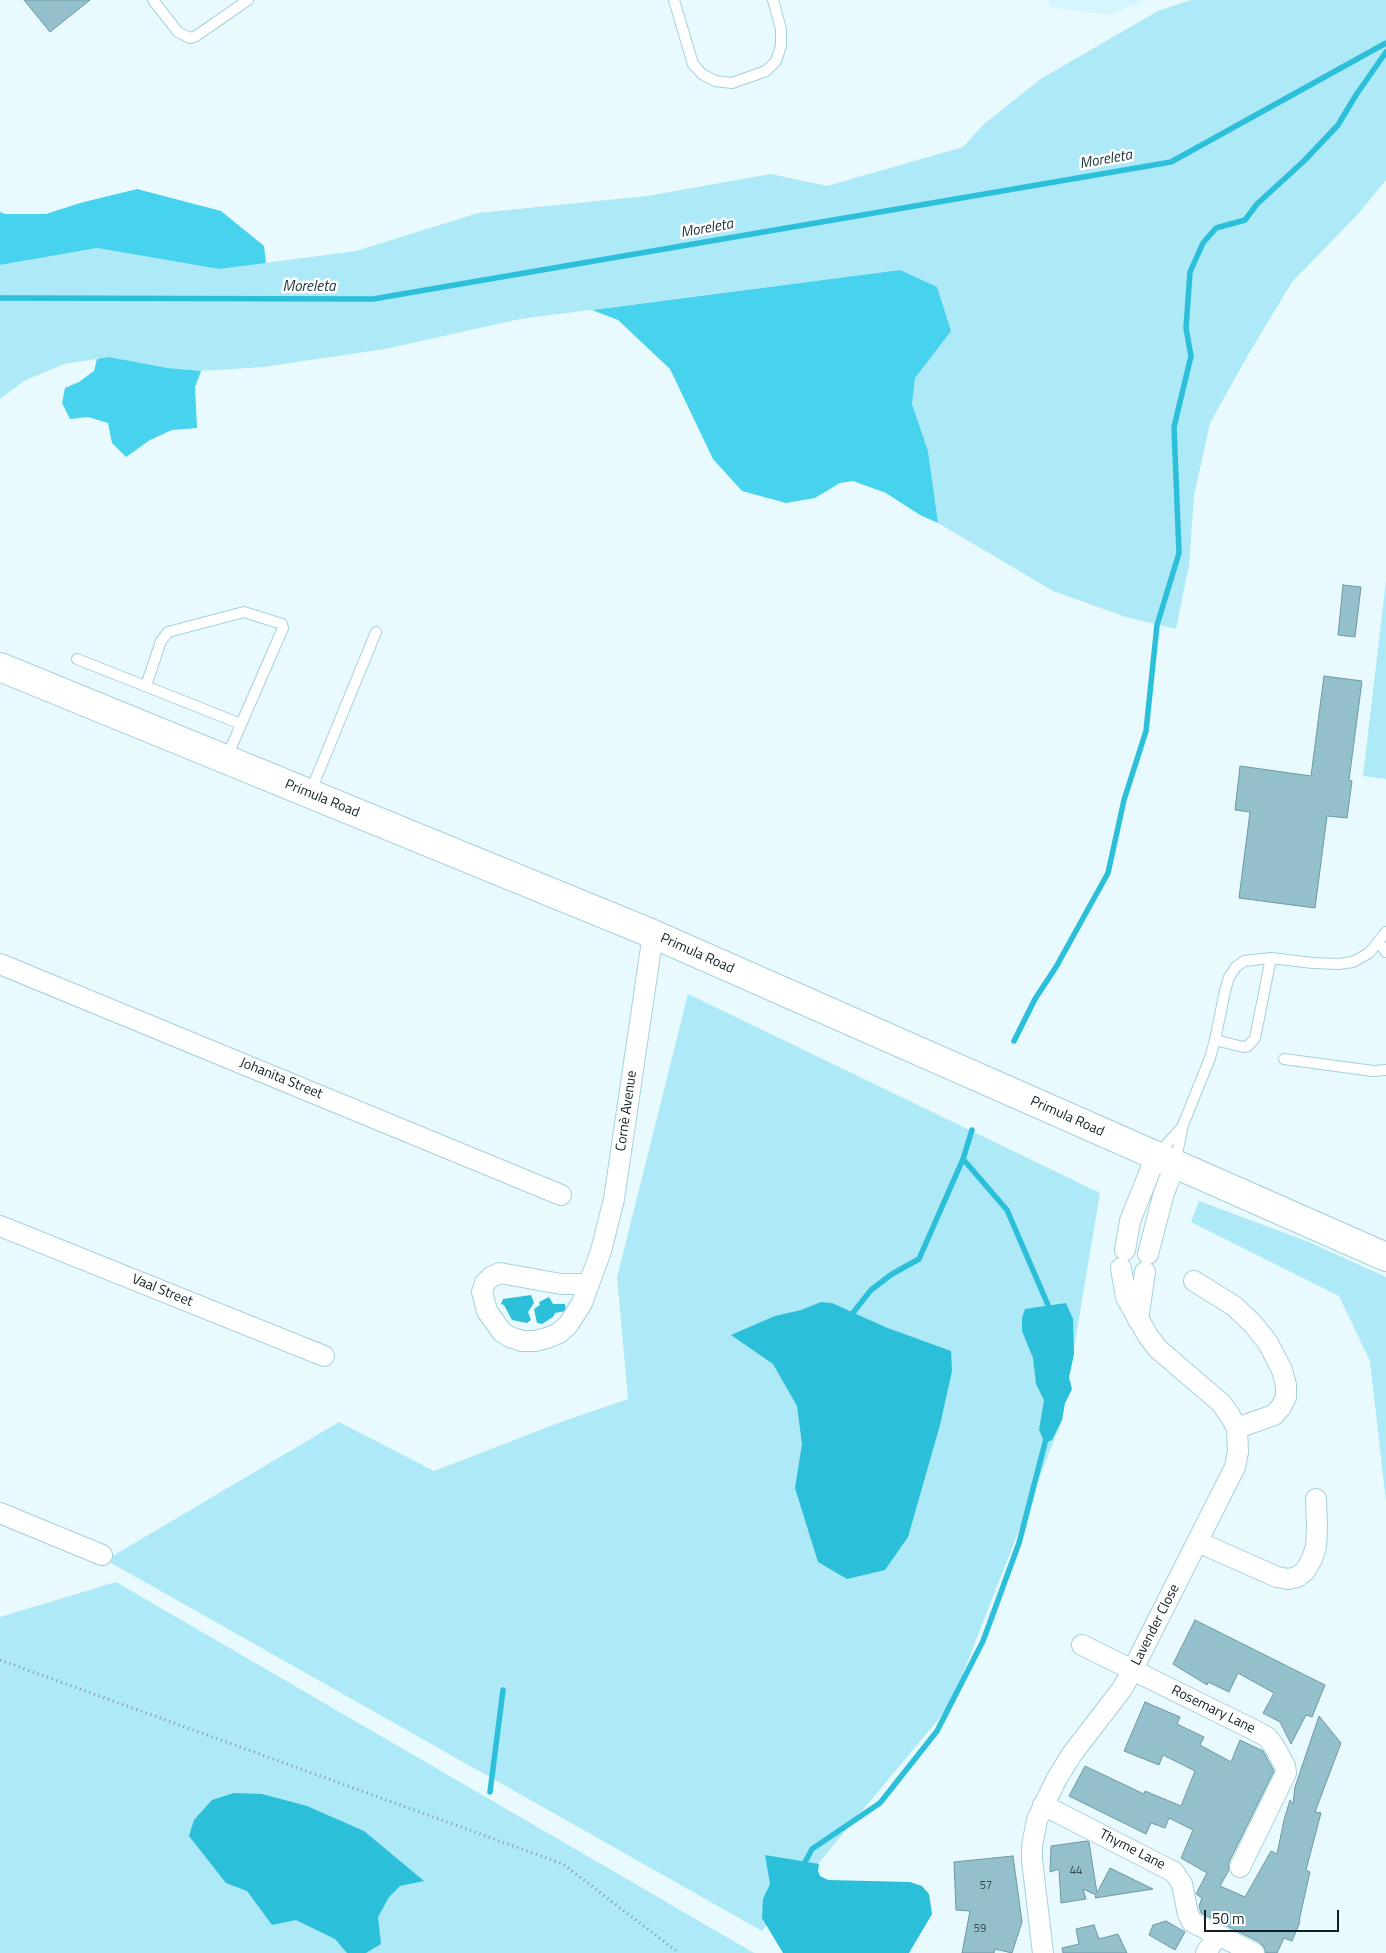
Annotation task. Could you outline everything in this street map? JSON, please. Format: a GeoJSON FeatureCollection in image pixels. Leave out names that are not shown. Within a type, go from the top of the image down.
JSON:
{"type":"FeatureCollection","features":[{"type":"Feature","properties":{"kind":"street","name":"Primula Road"},"geometry":{"type":"LineString","coordinates":[[0,668],[653,934],[1386,1257]]}},
{"type":"Feature","properties":{"kind":"street","name":"Cornè Avenue"},"geometry":{"type":"LineString","coordinates":[[588,1284],[562,1284],[500,1273],[491,1276],[485,1283],[482,1292],[487,1311],[502,1332],[516,1339],[535,1341],[548,1338],[568,1325],[582,1303],[601,1251],[614,1199],[653,934]]}},
{"type":"Feature","properties":{"kind":"street","name":"Johanita Street"},"geometry":{"type":"LineString","coordinates":[[0,964],[561,1195]]}},
{"type":"Feature","properties":{"kind":"street"},"geometry":{"type":"LineString","coordinates":[[1138,1320],[1146,1263],[1147,1210],[1166,1160]]}},
{"type":"Feature","properties":{"kind":"street"},"geometry":{"type":"LineString","coordinates":[[1147,1210],[1130,1221],[1123,1259],[1126,1297],[1138,1320],[1158,1348],[1221,1404],[1230,1414],[1237,1428],[1274,1415],[1286,1397],[1286,1385],[1282,1370],[1268,1343],[1253,1324],[1234,1306],[1194,1281]]}},
{"type":"Feature","properties":{"kind":"street","name":"Vaal Street"},"geometry":{"type":"LineString","coordinates":[[0,1226],[324,1356]]}},
{"type":"Feature","properties":{"kind":"street"},"geometry":{"type":"LineString","coordinates":[[1356,1243],[1386,1240]]}},
{"type":"Feature","properties":{"kind":"street","name":"Lavender Close"},"geometry":{"type":"LineString","coordinates":[[1043,1953],[1032,1860],[1032,1846],[1037,1820],[1043,1804],[1072,1754],[1122,1689],[1198,1542],[1235,1467],[1238,1452],[1237,1428]]}},
{"type":"Feature","properties":{"kind":"street"},"geometry":{"type":"LineString","coordinates":[[1198,1542],[1277,1577],[1288,1579],[1297,1577],[1305,1570],[1312,1559],[1316,1547],[1318,1528],[1316,1499]]}},
{"type":"Feature","properties":{"kind":"street"},"geometry":{"type":"LineString","coordinates":[[0,1513],[102,1555]]}},
{"type":"Feature","properties":{"kind":"street","name":"Rosemary Lane"},"geometry":{"type":"LineString","coordinates":[[1082,1645],[1262,1734],[1274,1746],[1285,1766],[1284,1779],[1240,1866]]}},
{"type":"Feature","properties":{"kind":"street","name":"Thyme Lane"},"geometry":{"type":"LineString","coordinates":[[1043,1804],[1174,1872],[1182,1884],[1188,1914],[1192,1922],[1254,1953]]}},
{"type":"Feature","properties":{"kind":"street"},"geometry":{"type":"LineString","coordinates":[[1206,1953],[1217,1936]]}},
{"type":"Feature","properties":{"kind":"lane"},"geometry":{"type":"LineString","coordinates":[[153,0],[178,32],[190,38],[196,36],[248,0]]}},
{"type":"Feature","properties":{"kind":"lane"},"geometry":{"type":"LineString","coordinates":[[674,0],[693,64],[702,74],[715,81],[732,83],[766,71],[776,61],[781,46],[781,29],[773,0]]}},
{"type":"Feature","properties":{"kind":"lane"},"geometry":{"type":"LineString","coordinates":[[146,686],[160,641],[168,632],[244,612],[281,623],[283,628],[226,760]]}},
{"type":"Feature","properties":{"kind":"lane"},"geometry":{"type":"LineString","coordinates":[[309,794],[376,632]]}},
{"type":"Feature","properties":{"kind":"lane"},"geometry":{"type":"LineString","coordinates":[[77,659],[241,724]]}},
{"type":"Feature","properties":{"kind":"lane"},"geometry":{"type":"LineString","coordinates":[[1166,1160],[1183,1125],[1215,1040],[1229,978],[1236,967],[1244,961],[1255,958],[1271,958],[1313,964],[1353,962],[1369,953],[1386,932]]}},
{"type":"Feature","properties":{"kind":"lane"},"geometry":{"type":"LineString","coordinates":[[1379,942],[1386,952]]}},
{"type":"Feature","properties":{"kind":"lane"},"geometry":{"type":"LineString","coordinates":[[1215,1040],[1243,1047],[1248,1046],[1256,1038],[1271,958]]}},
{"type":"Feature","properties":{"kind":"lane"},"geometry":{"type":"LineString","coordinates":[[1284,1059],[1373,1071],[1386,1070]]}},
{"type":"Feature","properties":{"kind":"lane"},"geometry":{"type":"LineString","coordinates":[[1166,1160],[1183,1125]]}},
{"type":"Feature","properties":{"kind":"path"},"geometry":{"type":"LineString","coordinates":[[0,1660],[563,1864],[679,1953]]}},
{"type":"Feature","properties":{"kind":"shaded area"},"geometry":{"type":"Polygon","coordinates":[[[1048,0],[1144,0],[1112,15],[1052,8],[1048,0]]]}},
{"type":"Feature","properties":{"kind":"shaded area"},"geometry":{"type":"Polygon","coordinates":[[[1191,0],[1386,0],[1386,180],[1358,214],[1292,282],[1210,423],[1194,496],[1189,565],[1176,629],[1126,617],[1053,591],[938,523],[928,451],[912,404],[915,378],[950,331],[900,270],[520,319],[385,349],[263,367],[201,371],[168,368],[109,357],[64,364],[24,381],[0,399],[0,265],[97,248],[219,269],[356,251],[478,213],[647,196],[771,174],[827,186],[963,147],[984,124],[1042,78],[1158,11],[1191,0]]]}},
{"type":"Feature","properties":{"kind":"shaded area"},"geometry":{"type":"Polygon","coordinates":[[[137,189],[221,211],[264,246],[266,263],[219,269],[97,248],[0,265],[0,212],[5,214],[46,214],[80,203],[137,189]]]}},
{"type":"Feature","properties":{"kind":"shaded area"},"geometry":{"type":"Polygon","coordinates":[[[900,270],[937,287],[951,331],[915,378],[912,404],[928,451],[938,523],[920,515],[886,493],[853,481],[840,483],[815,498],[786,503],[742,491],[713,459],[670,369],[618,320],[592,310],[900,270]]]}},
{"type":"Feature","properties":{"kind":"shaded area"},"geometry":{"type":"Polygon","coordinates":[[[109,357],[168,368],[201,371],[195,387],[197,428],[172,430],[150,440],[126,457],[112,443],[108,423],[88,417],[70,419],[62,403],[65,388],[79,382],[94,371],[97,359],[109,357]]]}},
{"type":"Feature","properties":{"kind":"shaded area"},"geometry":{"type":"Polygon","coordinates":[[[1386,581],[1386,779],[1363,776],[1386,581]]]}},
{"type":"Feature","properties":{"kind":"shaded area"},"geometry":{"type":"Polygon","coordinates":[[[688,994],[1100,1193],[1062,1420],[951,1704],[762,1931],[106,1560],[339,1422],[434,1471],[561,1422],[628,1399],[617,1277],[688,994]]]}},
{"type":"Feature","properties":{"kind":"shaded area"},"geometry":{"type":"Polygon","coordinates":[[[1199,1201],[1309,1242],[1386,1277],[1386,1501],[1370,1361],[1339,1296],[1191,1222],[1199,1201]]]}},
{"type":"Feature","properties":{"kind":"shaded area"},"geometry":{"type":"Polygon","coordinates":[[[531,1295],[534,1303],[528,1312],[531,1320],[527,1323],[512,1320],[504,1305],[501,1304],[503,1299],[531,1295]]]}},
{"type":"Feature","properties":{"kind":"shaded area"},"geometry":{"type":"Polygon","coordinates":[[[549,1297],[553,1304],[565,1304],[566,1311],[555,1313],[553,1317],[542,1324],[537,1323],[534,1309],[540,1305],[539,1302],[549,1297]]]}},
{"type":"Feature","properties":{"kind":"shaded area"},"geometry":{"type":"Polygon","coordinates":[[[821,1302],[832,1303],[885,1327],[951,1351],[952,1371],[940,1425],[908,1537],[885,1570],[847,1579],[818,1562],[795,1488],[802,1444],[797,1406],[773,1364],[731,1335],[775,1316],[801,1310],[821,1302]]]}},
{"type":"Feature","properties":{"kind":"shaded area"},"geometry":{"type":"Polygon","coordinates":[[[1066,1303],[1073,1319],[1074,1354],[1069,1377],[1072,1389],[1065,1403],[1062,1420],[1052,1440],[1045,1443],[1039,1430],[1044,1400],[1036,1384],[1033,1358],[1022,1331],[1022,1318],[1025,1309],[1066,1303]]]}},
{"type":"Feature","properties":{"kind":"shaded area"},"geometry":{"type":"Polygon","coordinates":[[[116,1582],[754,1953],[0,1953],[0,1617],[116,1582]]]}},
{"type":"Feature","properties":{"kind":"shaded area"},"geometry":{"type":"Polygon","coordinates":[[[234,1793],[262,1794],[307,1806],[364,1831],[424,1881],[400,1886],[389,1897],[378,1917],[381,1944],[366,1953],[347,1953],[335,1939],[296,1920],[272,1925],[247,1891],[226,1883],[189,1836],[194,1820],[212,1800],[234,1793]]]}},
{"type":"Feature","properties":{"kind":"shaded area"},"geometry":{"type":"Polygon","coordinates":[[[765,1855],[819,1864],[818,1871],[820,1876],[828,1880],[910,1882],[922,1886],[929,1894],[932,1914],[909,1953],[783,1953],[762,1918],[763,1899],[770,1884],[765,1855]]]}},
{"type":"Feature","properties":{"kind":"building"},"geometry":{"type":"Polygon","coordinates":[[[24,0],[90,0],[50,32],[24,0]]]}},
{"type":"Feature","properties":{"kind":"building"},"geometry":{"type":"Polygon","coordinates":[[[1343,585],[1361,587],[1355,637],[1338,635],[1343,585]]]}},
{"type":"Feature","properties":{"kind":"building"},"geometry":{"type":"Polygon","coordinates":[[[1324,676],[1362,681],[1349,780],[1352,781],[1347,818],[1327,816],[1315,908],[1239,898],[1250,812],[1235,810],[1240,766],[1311,776],[1324,676]]]}},
{"type":"Feature","properties":{"kind":"building"},"geometry":{"type":"Polygon","coordinates":[[[1195,1620],[1325,1685],[1312,1717],[1306,1715],[1291,1744],[1280,1722],[1263,1713],[1274,1693],[1238,1673],[1229,1692],[1208,1682],[1207,1685],[1173,1664],[1195,1620]]]}},
{"type":"Feature","properties":{"kind":"building"},"geometry":{"type":"Polygon","coordinates":[[[1145,1702],[1180,1717],[1177,1724],[1204,1737],[1200,1745],[1231,1762],[1240,1740],[1263,1751],[1274,1771],[1229,1862],[1229,1870],[1220,1886],[1245,1897],[1271,1851],[1277,1854],[1290,1800],[1293,1804],[1295,1787],[1319,1716],[1341,1743],[1315,1812],[1321,1813],[1306,1870],[1310,1872],[1300,1922],[1292,1941],[1284,1938],[1277,1953],[1266,1953],[1264,1947],[1259,1942],[1201,1913],[1199,1906],[1202,1898],[1196,1894],[1207,1873],[1181,1858],[1193,1830],[1169,1818],[1165,1828],[1151,1823],[1146,1834],[1069,1796],[1085,1766],[1144,1794],[1145,1791],[1181,1806],[1195,1771],[1163,1755],[1159,1765],[1124,1751],[1145,1702]]]}},
{"type":"Feature","properties":{"kind":"building"},"geometry":{"type":"Polygon","coordinates":[[[1089,1842],[1097,1893],[1110,1868],[1153,1889],[1095,1898],[1096,1895],[1083,1889],[1086,1899],[1061,1903],[1059,1869],[1050,1872],[1051,1846],[1089,1842]]]}},
{"type":"Feature","properties":{"kind":"building"},"geometry":{"type":"Polygon","coordinates":[[[1013,1856],[1022,1922],[1012,1953],[995,1949],[994,1953],[962,1953],[970,1911],[956,1910],[954,1862],[1013,1856]]]}},
{"type":"Feature","properties":{"kind":"building"},"geometry":{"type":"Polygon","coordinates":[[[1166,1921],[1185,1932],[1175,1950],[1149,1935],[1153,1925],[1166,1921]]]}},
{"type":"Feature","properties":{"kind":"building"},"geometry":{"type":"Polygon","coordinates":[[[1094,1925],[1099,1939],[1118,1934],[1127,1953],[1063,1953],[1062,1948],[1079,1944],[1076,1929],[1094,1925]]]}},
{"type":"Feature","properties":{"kind":"waterway","name":"Moreleta"},"geometry":{"type":"LineString","coordinates":[[0,298],[373,299],[1171,162],[1386,43]]}},
{"type":"Feature","properties":{"kind":"waterway"},"geometry":{"type":"LineString","coordinates":[[1014,1041],[1035,999],[1056,967],[1108,873],[1124,800],[1146,731],[1157,625],[1179,553],[1174,427],[1191,356],[1186,328],[1190,272],[1203,243],[1216,228],[1245,220],[1257,204],[1305,160],[1338,125],[1386,52]]}},
{"type":"Feature","properties":{"kind":"waterway"},"geometry":{"type":"LineString","coordinates":[[972,1130],[963,1159],[1007,1210],[1050,1313]]}},
{"type":"Feature","properties":{"kind":"waterway"},"geometry":{"type":"LineString","coordinates":[[852,1314],[871,1290],[892,1274],[919,1259],[963,1159]]}},
{"type":"Feature","properties":{"kind":"waterway"},"geometry":{"type":"LineString","coordinates":[[805,1862],[812,1849],[880,1803],[937,1731],[983,1641],[1019,1543],[1047,1435]]}},
{"type":"Feature","properties":{"kind":"waterway"},"geometry":{"type":"LineString","coordinates":[[490,1792],[503,1690]]}}]}
